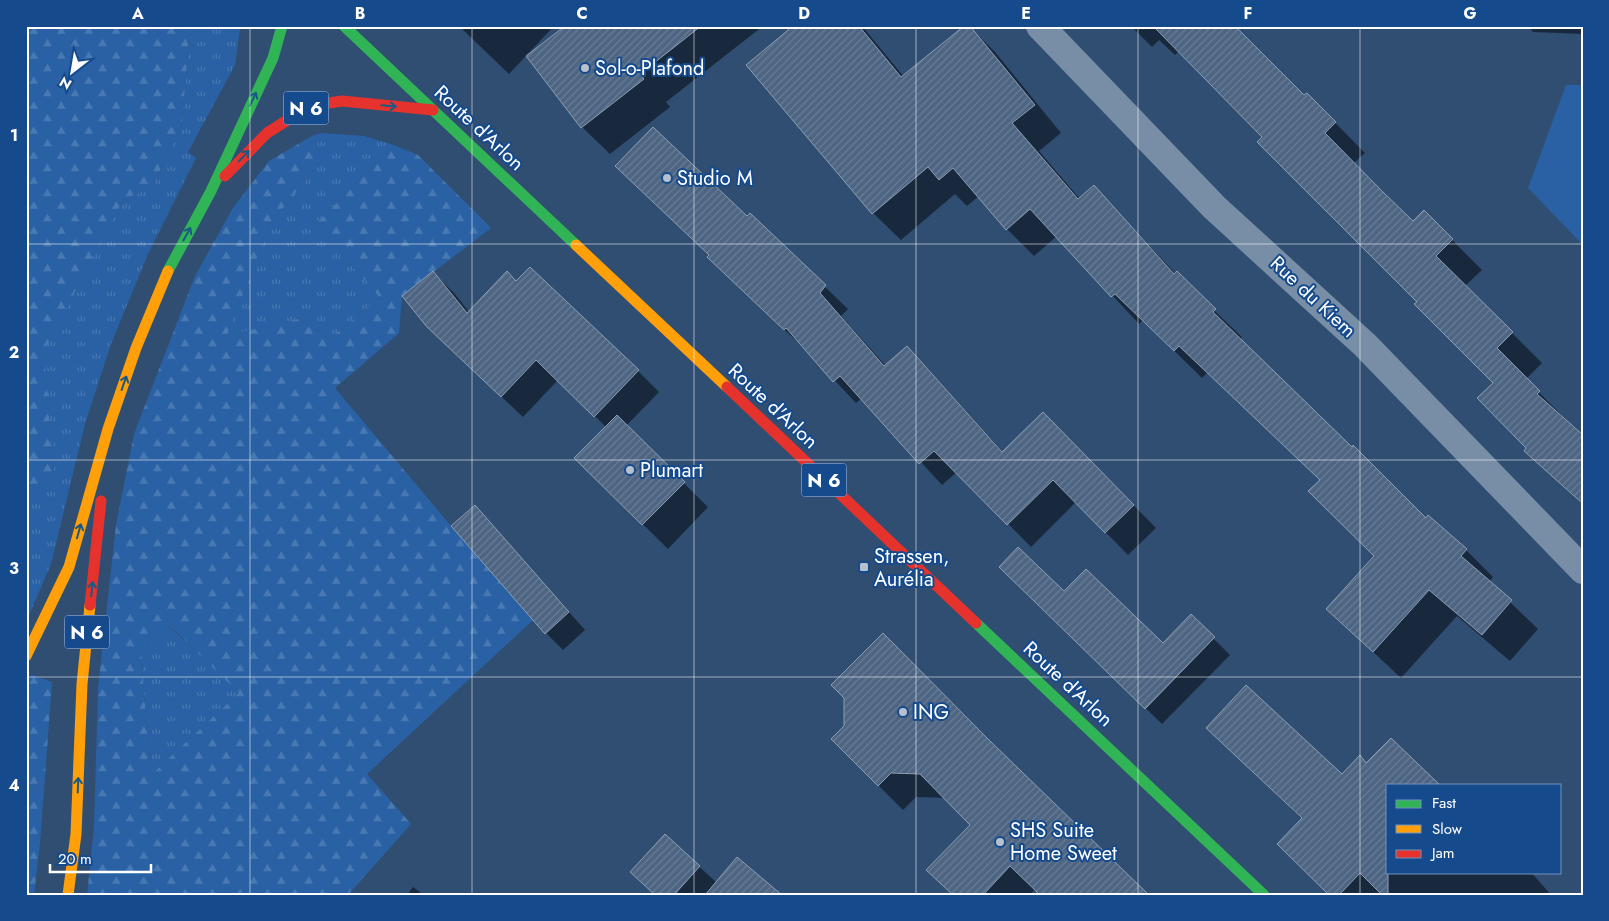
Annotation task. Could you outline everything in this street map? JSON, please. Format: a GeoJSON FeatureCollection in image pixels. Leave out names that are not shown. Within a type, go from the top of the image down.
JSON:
{"type":"FeatureCollection","features":[{"type":"Feature","properties":{"kind":"main road","name":"N 6"},"geometry":{"type":"LineString","coordinates":[[26,656],[68,567],[108,430],[136,348],[172,261],[210,191],[272,58],[282,26]]}},
{"type":"Feature","properties":{"kind":"main road","name":"Route d'Arlon"},"geometry":{"type":"LineString","coordinates":[[344,26],[1264,895]]}},
{"type":"Feature","properties":{"kind":"main road","name":"N 6"},"geometry":{"type":"LineString","coordinates":[[210,191],[267,133],[310,106],[342,101],[433,110]]}},
{"type":"Feature","properties":{"kind":"main road","name":"N 6"},"geometry":{"type":"LineString","coordinates":[[68,895],[76,834],[82,684],[108,430]]}},
{"type":"Feature","properties":{"kind":"street","name":"Rue du Kiem"},"geometry":{"type":"LineString","coordinates":[[1040,26],[1214,207],[1365,345],[1583,570]]}},
{"type":"Feature","properties":{"kind":"green space"},"geometry":{"type":"Polygon","coordinates":[[[26,26],[190,26],[182,124],[152,187],[123,200],[44,351],[54,474],[26,504],[26,26]]]}},
{"type":"Feature","properties":{"kind":"green space"},"geometry":{"type":"Polygon","coordinates":[[[190,26],[237,26],[240,29],[235,65],[188,152],[196,158],[148,254],[111,344],[85,424],[51,564],[26,622],[26,504],[54,474],[43,351],[123,200],[152,187],[182,124],[190,26]]]}},
{"type":"Feature","properties":{"kind":"green space"},"geometry":{"type":"Polygon","coordinates":[[[1566,85],[1583,85],[1583,245],[1528,188],[1566,85]]]}},
{"type":"Feature","properties":{"kind":"green space"},"geometry":{"type":"Polygon","coordinates":[[[321,133],[364,136],[394,145],[316,224],[380,298],[330,338],[298,319],[226,336],[270,224],[323,159],[312,136],[321,133]]]}},
{"type":"Feature","properties":{"kind":"green space"},"geometry":{"type":"Polygon","coordinates":[[[312,136],[323,159],[270,224],[227,335],[298,319],[330,338],[380,298],[316,224],[394,145],[418,155],[491,228],[402,296],[399,333],[335,388],[533,620],[367,774],[411,824],[348,895],[87,895],[94,828],[98,688],[116,525],[134,434],[195,276],[233,208],[269,161],[312,136]],[[170,626],[141,648],[150,776],[239,693],[170,626]]]}},
{"type":"Feature","properties":{"kind":"green space"},"geometry":{"type":"Polygon","coordinates":[[[169,626],[240,693],[150,777],[141,648],[169,626]]]}},
{"type":"Feature","properties":{"kind":"green space"},"geometry":{"type":"Polygon","coordinates":[[[32,675],[52,682],[40,843],[34,895],[26,895],[26,681],[32,675]]]}},
{"type":"Feature","properties":{"kind":"building","name":"Sol-o-Plafond"},"geometry":{"type":"Polygon","coordinates":[[[565,26],[701,26],[640,74],[644,79],[581,128],[526,56],[565,26]]]}},
{"type":"Feature","properties":{"kind":"building"},"geometry":{"type":"Polygon","coordinates":[[[793,26],[859,26],[901,77],[964,26],[970,26],[1035,105],[1012,123],[1078,199],[1094,185],[1174,274],[1177,271],[1216,309],[1213,312],[1352,447],[1353,445],[1426,518],[1428,515],[1467,549],[1461,556],[1512,600],[1482,635],[1429,590],[1373,652],[1326,609],[1374,556],[1308,491],[1320,480],[1179,346],[1174,351],[1115,294],[1111,297],[1030,209],[1006,230],[953,168],[939,180],[928,167],[872,214],[746,65],[793,26]]]}},
{"type":"Feature","properties":{"kind":"building"},"geometry":{"type":"Polygon","coordinates":[[[1153,26],[1235,26],[1304,95],[1307,93],[1336,122],[1325,133],[1383,192],[1413,221],[1424,210],[1453,239],[1436,256],[1513,332],[1497,348],[1540,391],[1537,394],[1583,435],[1583,504],[1524,451],[1526,448],[1477,398],[1493,383],[1414,304],[1417,302],[1257,142],[1262,137],[1153,26]]]}},
{"type":"Feature","properties":{"kind":"building"},"geometry":{"type":"Polygon","coordinates":[[[653,127],[747,216],[750,213],[826,285],[820,293],[884,366],[907,346],[1002,452],[1043,412],[1134,505],[1105,533],[1053,480],[1007,525],[934,451],[919,464],[840,376],[833,382],[786,328],[784,330],[707,257],[709,255],[615,166],[653,127]]]}},
{"type":"Feature","properties":{"kind":"building"},"geometry":{"type":"Polygon","coordinates":[[[530,267],[639,370],[594,417],[536,360],[501,397],[427,327],[402,296],[433,271],[467,313],[507,271],[516,281],[530,267]]]}},
{"type":"Feature","properties":{"kind":"building","name":"Plumart"},"geometry":{"type":"Polygon","coordinates":[[[617,415],[685,482],[642,525],[574,458],[617,415]]]}},
{"type":"Feature","properties":{"kind":"building"},"geometry":{"type":"Polygon","coordinates":[[[475,505],[569,612],[545,634],[451,526],[475,505]]]}},
{"type":"Feature","properties":{"kind":"building"},"geometry":{"type":"Polygon","coordinates":[[[1018,547],[1064,591],[1086,569],[1163,643],[1191,614],[1215,637],[1145,709],[999,567],[1018,547]]]}},
{"type":"Feature","properties":{"kind":"building"},"geometry":{"type":"Polygon","coordinates":[[[883,633],[988,739],[1149,895],[1040,895],[1010,866],[983,895],[953,895],[926,870],[970,825],[920,774],[891,773],[878,786],[831,739],[844,726],[844,698],[831,685],[883,633]]]}},
{"type":"Feature","properties":{"kind":"building"},"geometry":{"type":"Polygon","coordinates":[[[1246,685],[1342,774],[1360,755],[1366,763],[1391,738],[1439,784],[1386,784],[1386,874],[1388,874],[1388,895],[1382,895],[1360,873],[1339,895],[1329,895],[1277,844],[1302,818],[1206,728],[1246,685]]]}},
{"type":"Feature","properties":{"kind":"building"},"geometry":{"type":"Polygon","coordinates":[[[665,834],[700,866],[674,895],[655,895],[630,872],[665,834]]]}},
{"type":"Feature","properties":{"kind":"building"},"geometry":{"type":"Polygon","coordinates":[[[737,857],[782,895],[705,895],[737,857]]]}},
{"type":"Feature","properties":{"kind":"traffic: fast"},"geometry":{"type":"LineString","coordinates":[[168,271],[211,191],[273,58],[282,26]]}},
{"type":"Feature","properties":{"kind":"traffic: fast"},"geometry":{"type":"LineString","coordinates":[[344,26],[576,245]]}},
{"type":"Feature","properties":{"kind":"traffic: fast"},"geometry":{"type":"LineString","coordinates":[[976,623],[1264,895]]}},
{"type":"Feature","properties":{"kind":"traffic: slow"},"geometry":{"type":"LineString","coordinates":[[576,245],[727,387]]}},
{"type":"Feature","properties":{"kind":"traffic: slow"},"geometry":{"type":"LineString","coordinates":[[26,656],[69,567],[108,429],[136,348],[168,271]]}},
{"type":"Feature","properties":{"kind":"traffic: slow"},"geometry":{"type":"LineString","coordinates":[[68,895],[76,834],[82,684],[90,605]]}},
{"type":"Feature","properties":{"kind":"traffic: jam"},"geometry":{"type":"LineString","coordinates":[[225,176],[267,133],[310,106],[342,101],[433,110]]}},
{"type":"Feature","properties":{"kind":"traffic: jam"},"geometry":{"type":"LineString","coordinates":[[727,387],[976,623]]}},
{"type":"Feature","properties":{"kind":"traffic: jam"},"geometry":{"type":"LineString","coordinates":[[90,605],[101,501]]}},
{"type":"Feature","properties":{"kind":"place","name":"Sol-o-Plafond"},"geometry":{"type":"Point","coordinates":[585,68]}},
{"type":"Feature","properties":{"kind":"place","name":"Studio M"},"geometry":{"type":"Point","coordinates":[667,178]}},
{"type":"Feature","properties":{"kind":"place","name":"Plumart"},"geometry":{"type":"Point","coordinates":[630,470]}},
{"type":"Feature","properties":{"kind":"place","name":"Strassen, Aurélia"},"geometry":{"type":"Point","coordinates":[864,567]}},
{"type":"Feature","properties":{"kind":"place","name":"ING"},"geometry":{"type":"Point","coordinates":[903,712]}},
{"type":"Feature","properties":{"kind":"place","name":"SHS Suite Home Sweet"},"geometry":{"type":"Point","coordinates":[1000,842]}}]}
